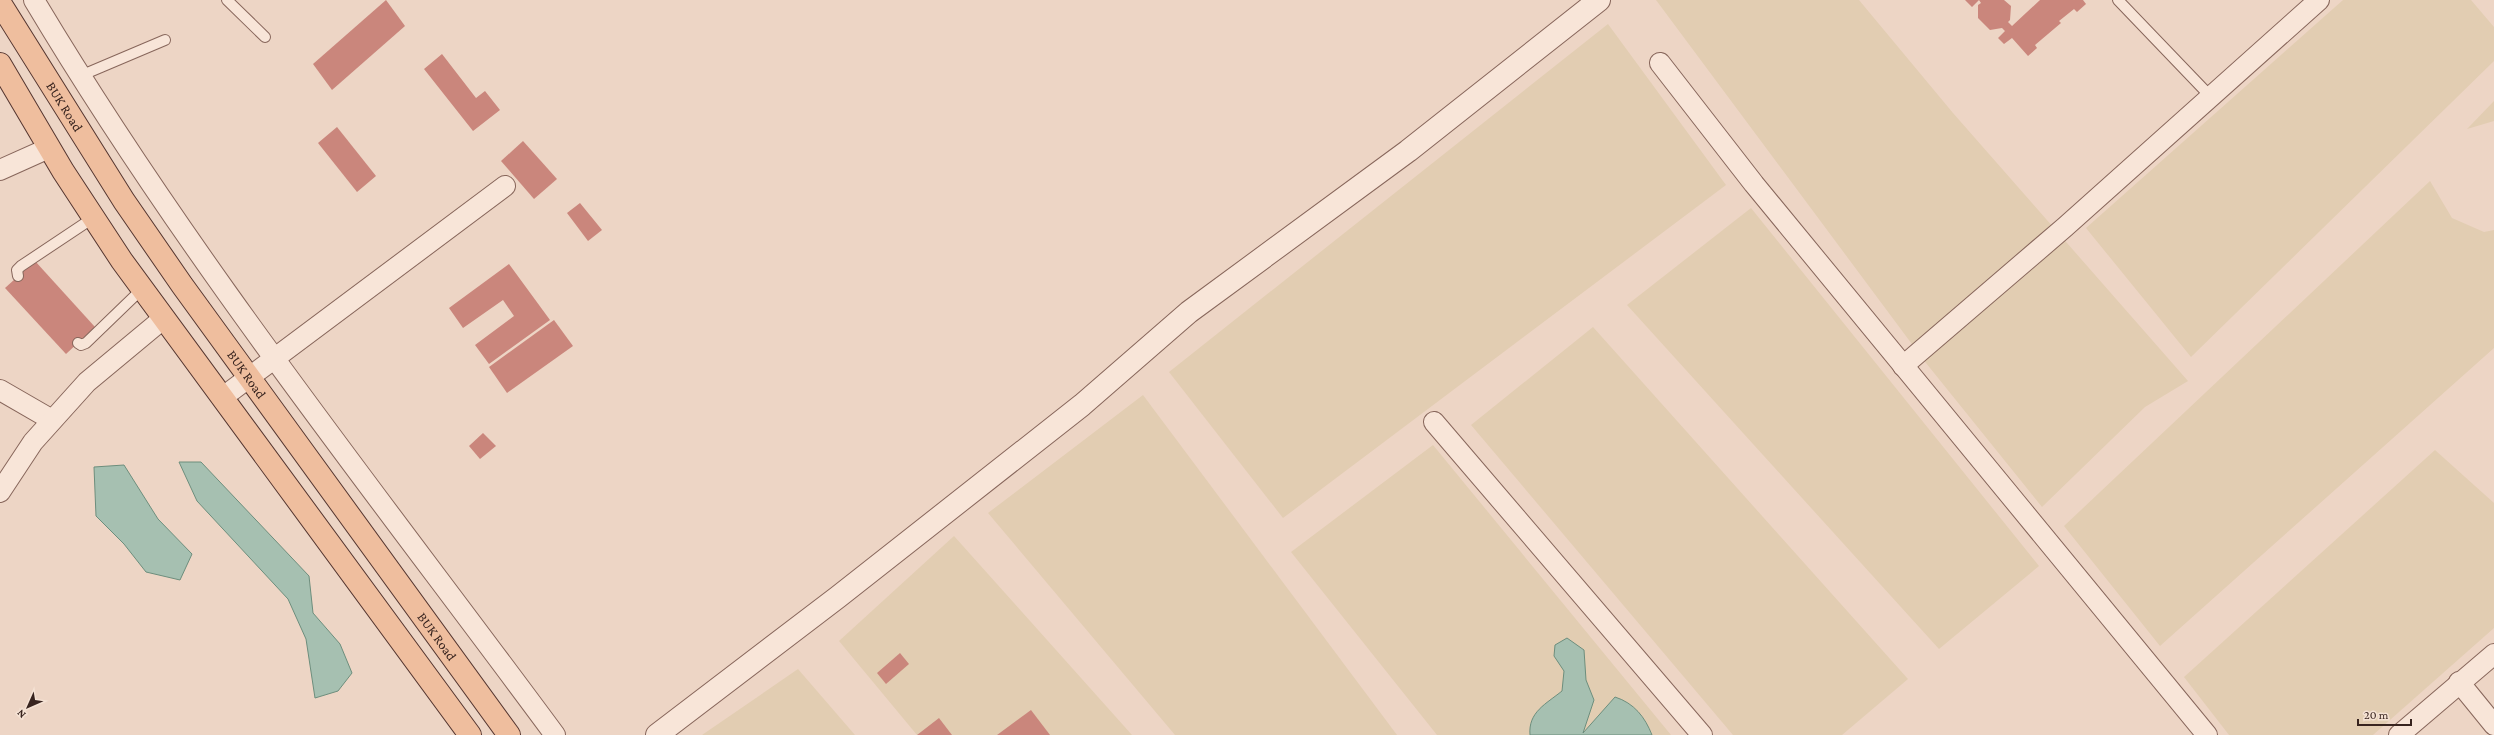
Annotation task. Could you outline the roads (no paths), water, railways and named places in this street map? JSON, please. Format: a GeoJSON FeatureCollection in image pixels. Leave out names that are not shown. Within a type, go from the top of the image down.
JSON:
{"type":"FeatureCollection","features":[{"type":"Feature","properties":{"kind":"main road","name":"BUK Road"},"geometry":{"type":"LineString","coordinates":[[0,3],[124,201],[247,377],[509,735]]}},
{"type":"Feature","properties":{"kind":"main road"},"geometry":{"type":"LineString","coordinates":[[0,64],[49,148],[93,218],[164,318],[470,735]]}},
{"type":"Feature","properties":{"kind":"street"},"geometry":{"type":"LineString","coordinates":[[34,0],[80,76],[176,220],[276,359],[555,735]]}},
{"type":"Feature","properties":{"kind":"street"},"geometry":{"type":"LineString","coordinates":[[657,735],[838,597],[1082,405],[1189,312],[1408,151],[1599,0]]}},
{"type":"Feature","properties":{"kind":"street"},"geometry":{"type":"LineString","coordinates":[[1903,366],[2211,97],[2319,0]]}},
{"type":"Feature","properties":{"kind":"street"},"geometry":{"type":"LineString","coordinates":[[1660,63],[1754,184],[2207,735]]}},
{"type":"Feature","properties":{"kind":"street"},"geometry":{"type":"LineString","coordinates":[[0,170],[49,148]]}},
{"type":"Feature","properties":{"kind":"street"},"geometry":{"type":"LineString","coordinates":[[223,397],[247,377],[276,359],[505,186]]}},
{"type":"Feature","properties":{"kind":"street"},"geometry":{"type":"LineString","coordinates":[[0,492],[33,442],[87,382],[164,318]]}},
{"type":"Feature","properties":{"kind":"street"},"geometry":{"type":"LineString","coordinates":[[0,390],[52,420]]}},
{"type":"Feature","properties":{"kind":"street"},"geometry":{"type":"LineString","coordinates":[[1434,422],[1702,735]]}},
{"type":"Feature","properties":{"kind":"street"},"geometry":{"type":"LineString","coordinates":[[2399,735],[2459,682],[2494,654]]}},
{"type":"Feature","properties":{"kind":"street"},"geometry":{"type":"LineString","coordinates":[[2459,682],[2494,725]]}},
{"type":"Feature","properties":{"kind":"lane"},"geometry":{"type":"LineString","coordinates":[[227,0],[265,37]]}},
{"type":"Feature","properties":{"kind":"lane"},"geometry":{"type":"LineString","coordinates":[[2118,0],[2211,97]]}},
{"type":"Feature","properties":{"kind":"lane"},"geometry":{"type":"LineString","coordinates":[[80,76],[165,40]]}},
{"type":"Feature","properties":{"kind":"lane"},"geometry":{"type":"LineString","coordinates":[[18,276],[17,270],[21,266],[93,218]]}},
{"type":"Feature","properties":{"kind":"lane"},"geometry":{"type":"LineString","coordinates":[[78,343],[81,345],[86,343],[143,288]]}}]}
